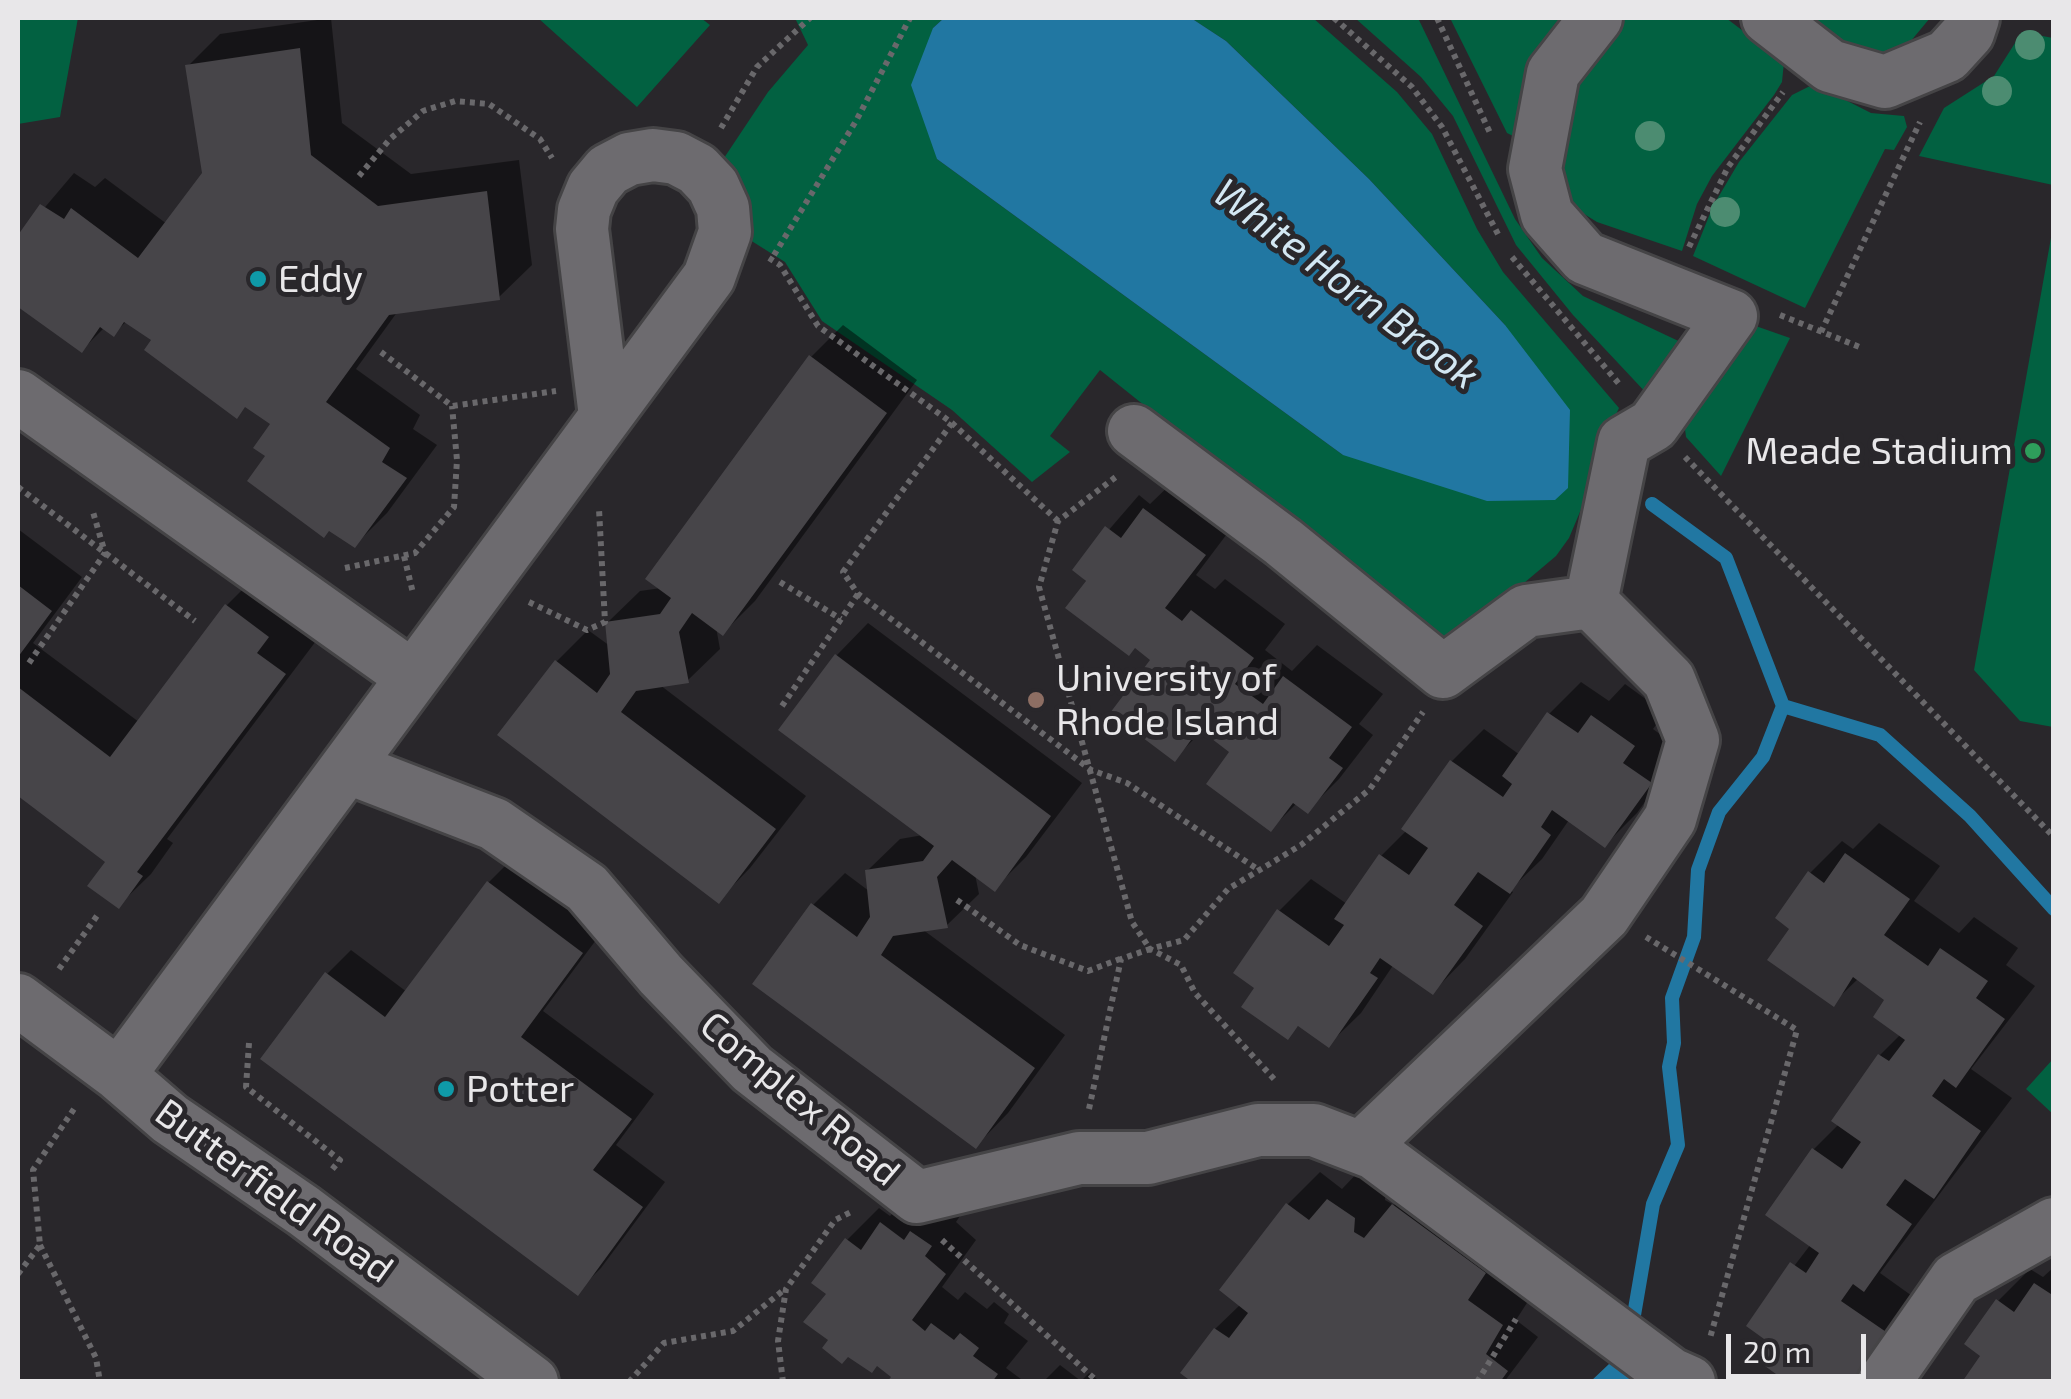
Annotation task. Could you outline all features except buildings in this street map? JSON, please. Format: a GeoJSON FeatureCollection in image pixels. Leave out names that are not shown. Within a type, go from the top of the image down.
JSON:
{"type":"FeatureCollection","features":[{"type":"Feature","properties":{"kind":"street"},"geometry":{"type":"LineString","coordinates":[[1591,602],[1624,442],[1654,424],[1732,316],[1585,258],[1547,216],[1535,169],[1553,73],[1596,18]]}},
{"type":"Feature","properties":{"kind":"street"},"geometry":{"type":"LineString","coordinates":[[1768,18],[1830,66],[1884,82],[1948,56],[1968,33],[1974,18]]}},
{"type":"Feature","properties":{"kind":"street"},"geometry":{"type":"LineString","coordinates":[[100,1085],[349,768],[574,458],[603,400],[709,277],[725,232],[722,208],[712,186],[697,169],[676,158],[653,155],[629,159],[608,170],[593,188],[584,210],[582,230],[603,400]]}},
{"type":"Feature","properties":{"kind":"street"},"geometry":{"type":"LineString","coordinates":[[18,396],[412,677]]}},
{"type":"Feature","properties":{"kind":"street"},"geometry":{"type":"LineString","coordinates":[[1134,432],[1443,672],[1526,611],[1591,602]]}},
{"type":"Feature","properties":{"kind":"street"},"geometry":{"type":"LineString","coordinates":[[1361,1148],[1604,916],[1670,819],[1692,740],[1668,680],[1591,602]]}},
{"type":"Feature","properties":{"kind":"street","name":"Complex Road"},"geometry":{"type":"LineString","coordinates":[[349,768],[494,824],[588,888],[661,975],[752,1069],[917,1198],[1079,1158],[1148,1158],[1258,1130],[1304,1129],[1361,1148],[1542,1276],[1671,1374],[1701,1368]]}},
{"type":"Feature","properties":{"kind":"street","name":"Butterfield Road"},"geometry":{"type":"LineString","coordinates":[[37,987],[100,1085],[170,1119],[304,1210],[532,1382]]}},
{"type":"Feature","properties":{"kind":"street"},"geometry":{"type":"LineString","coordinates":[[1884,1382],[1956,1279],[2054,1224]]}},
{"type":"Feature","properties":{"kind":"path"},"geometry":{"type":"LineString","coordinates":[[697,169],[757,67],[810,18]]}},
{"type":"Feature","properties":{"kind":"path"},"geometry":{"type":"LineString","coordinates":[[770,259],[856,122],[910,18]]}},
{"type":"Feature","properties":{"kind":"path"},"geometry":{"type":"LineString","coordinates":[[1437,18],[1502,160],[1535,169]]}},
{"type":"Feature","properties":{"kind":"path"},"geometry":{"type":"LineString","coordinates":[[1672,292],[1713,193],[1791,81]]}},
{"type":"Feature","properties":{"kind":"path"},"geometry":{"type":"LineString","coordinates":[[359,176],[390,139],[424,111],[455,101],[490,104],[540,138],[584,210]]}},
{"type":"Feature","properties":{"kind":"path"},"geometry":{"type":"LineString","coordinates":[[1821,332],[1923,116]]}},
{"type":"Feature","properties":{"kind":"path"},"geometry":{"type":"LineString","coordinates":[[725,232],[780,265],[818,326],[952,423],[1058,521]]}},
{"type":"Feature","properties":{"kind":"path"},"geometry":{"type":"LineString","coordinates":[[1732,316],[1763,307],[1862,348]]}},
{"type":"Feature","properties":{"kind":"path"},"geometry":{"type":"LineString","coordinates":[[380,352],[452,406],[603,400]]}},
{"type":"Feature","properties":{"kind":"path"},"geometry":{"type":"LineString","coordinates":[[333,570],[415,554],[454,507],[457,460],[452,406]]}},
{"type":"Feature","properties":{"kind":"path"},"geometry":{"type":"LineString","coordinates":[[952,423],[842,572],[858,594],[1091,770],[1127,784],[1260,870]]}},
{"type":"Feature","properties":{"kind":"path"},"geometry":{"type":"LineString","coordinates":[[484,581],[586,630],[605,622],[599,508],[574,458]]}},
{"type":"Feature","properties":{"kind":"path"},"geometry":{"type":"LineString","coordinates":[[1182,468],[1120,474],[1058,521],[1038,587],[1132,922],[1150,949],[1180,965],[1195,993],[1294,1101],[1304,1129]]}},
{"type":"Feature","properties":{"kind":"path"},"geometry":{"type":"LineString","coordinates":[[18,486],[195,622]]}},
{"type":"Feature","properties":{"kind":"path"},"geometry":{"type":"LineString","coordinates":[[91,506],[106,553]]}},
{"type":"Feature","properties":{"kind":"path"},"geometry":{"type":"LineString","coordinates":[[29,663],[106,553]]}},
{"type":"Feature","properties":{"kind":"path"},"geometry":{"type":"LineString","coordinates":[[780,582],[841,619]]}},
{"type":"Feature","properties":{"kind":"path"},"geometry":{"type":"LineString","coordinates":[[782,706],[858,594]]}},
{"type":"Feature","properties":{"kind":"path"},"geometry":{"type":"LineString","coordinates":[[956,900],[1020,945],[1088,971],[1184,940],[1228,890],[1301,845],[1370,789],[1440,688],[1443,672]]}},
{"type":"Feature","properties":{"kind":"path"},"geometry":{"type":"LineString","coordinates":[[37,987],[99,913]]}},
{"type":"Feature","properties":{"kind":"path"},"geometry":{"type":"LineString","coordinates":[[1658,944],[1796,1030],[1701,1368]]}},
{"type":"Feature","properties":{"kind":"path"},"geometry":{"type":"LineString","coordinates":[[1079,1158],[1121,959]]}},
{"type":"Feature","properties":{"kind":"path"},"geometry":{"type":"LineString","coordinates":[[249,1043],[246,1087],[340,1160],[320,1184]]}},
{"type":"Feature","properties":{"kind":"path"},"geometry":{"type":"LineString","coordinates":[[100,1085],[33,1170],[40,1245],[96,1358],[100,1382]]}},
{"type":"Feature","properties":{"kind":"path"},"geometry":{"type":"LineString","coordinates":[[629,1382],[664,1343],[732,1331],[786,1288],[835,1220],[879,1196],[917,1198],[926,1224],[1098,1382]]}},
{"type":"Feature","properties":{"kind":"path"},"geometry":{"type":"LineString","coordinates":[[18,1274],[40,1245]]}},
{"type":"Feature","properties":{"kind":"path"},"geometry":{"type":"LineString","coordinates":[[1477,1382],[1542,1276]]}},
{"type":"Feature","properties":{"kind":"path"},"geometry":{"type":"LineString","coordinates":[[783,1382],[778,1341],[786,1288]]}},
{"type":"Feature","properties":{"kind":"green space"},"geometry":{"type":"Polygon","coordinates":[[[18,18],[78,18],[60,117],[18,124],[18,18]]]}},
{"type":"Feature","properties":{"kind":"green space"},"geometry":{"type":"Polygon","coordinates":[[[538,18],[701,18],[710,25],[637,107],[538,18]]]}},
{"type":"Feature","properties":{"kind":"green space"},"geometry":{"type":"Polygon","coordinates":[[[795,18],[944,18],[933,28],[937,159],[1343,455],[1505,325],[1369,179],[1226,41],[1191,18],[1313,18],[1397,92],[1432,134],[1477,229],[1503,272],[1619,408],[1592,465],[1585,500],[1569,538],[1556,556],[1466,632],[1438,640],[1100,370],[1050,436],[1070,452],[1032,482],[952,410],[822,321],[785,262],[750,240],[722,161],[768,92],[808,45],[795,18]]]}},
{"type":"Feature","properties":{"kind":"green space"},"geometry":{"type":"Polygon","coordinates":[[[1355,18],[1418,18],[1515,219],[1542,258],[1583,296],[1687,345],[1649,396],[1573,315],[1516,245],[1453,116],[1421,77],[1355,18]]]}},
{"type":"Feature","properties":{"kind":"green space"},"geometry":{"type":"Polygon","coordinates":[[[1450,18],[1567,18],[1515,137],[1507,133],[1450,18]]]}},
{"type":"Feature","properties":{"kind":"green space"},"geometry":{"type":"Polygon","coordinates":[[[1611,18],[1726,18],[1784,62],[1782,82],[1774,95],[1712,176],[1697,204],[1682,251],[1597,222],[1563,201],[1556,120],[1611,18]]]}},
{"type":"Feature","properties":{"kind":"green space"},"geometry":{"type":"Polygon","coordinates":[[[1801,18],[1930,18],[1910,42],[1881,56],[1857,54],[1801,18]]]}},
{"type":"Feature","properties":{"kind":"green space"},"geometry":{"type":"Polygon","coordinates":[[[2022,32],[2053,38],[2053,185],[1919,156],[1944,108],[1994,76],[2022,32]]]}},
{"type":"Feature","properties":{"kind":"green space"},"geometry":{"type":"Polygon","coordinates":[[[1814,84],[1871,113],[1904,116],[1907,127],[1894,150],[1885,149],[1805,308],[1693,256],[1713,206],[1739,162],[1792,95],[1814,84]]]}},
{"type":"Feature","properties":{"kind":"green space","name":"Meade Stadium"},"geometry":{"type":"Polygon","coordinates":[[[2052,232],[2053,727],[2020,721],[1974,670],[2052,232]]]}},
{"type":"Feature","properties":{"kind":"green space"},"geometry":{"type":"Polygon","coordinates":[[[1750,324],[1790,338],[1721,476],[1686,437],[1685,429],[1750,324]]]}},
{"type":"Feature","properties":{"kind":"green space"},"geometry":{"type":"Polygon","coordinates":[[[2053,1059],[2053,1114],[2026,1089],[2053,1059]]]}},
{"type":"Feature","properties":{"kind":"water"},"geometry":{"type":"Polygon","coordinates":[[[944,18],[1191,18],[1226,41],[1369,179],[1505,325],[1570,410],[1568,488],[1555,500],[1487,501],[1343,455],[937,159],[911,85],[933,28],[944,18]]]}},
{"type":"Feature","properties":{"kind":"water"},"geometry":{"type":"Polygon","coordinates":[[[1609,1364],[1629,1368],[1655,1382],[1590,1382],[1609,1364]]]}},
{"type":"Feature","properties":{"kind":"waterway","name":"White Horn Brook"},"geometry":{"type":"LineString","coordinates":[[1652,504],[1726,558],[1783,706],[1880,735],[1970,816],[2054,909]]}},
{"type":"Feature","properties":{"kind":"waterway"},"geometry":{"type":"LineString","coordinates":[[1634,1315],[1653,1204],[1678,1145],[1669,1067],[1674,1043],[1672,998],[1694,937],[1698,870],[1719,812],[1763,757],[1783,706]]}},
{"type":"Feature","properties":{"kind":"place","name":"Eddy"},"geometry":{"type":"Point","coordinates":[258,279]}},
{"type":"Feature","properties":{"kind":"place","name":"Meade Stadium"},"geometry":{"type":"Point","coordinates":[2033,451]}},
{"type":"Feature","properties":{"kind":"place","name":"University of Rhode Island"},"geometry":{"type":"Point","coordinates":[1036,700]}},
{"type":"Feature","properties":{"kind":"place","name":"Potter"},"geometry":{"type":"Point","coordinates":[446,1089]}}]}
